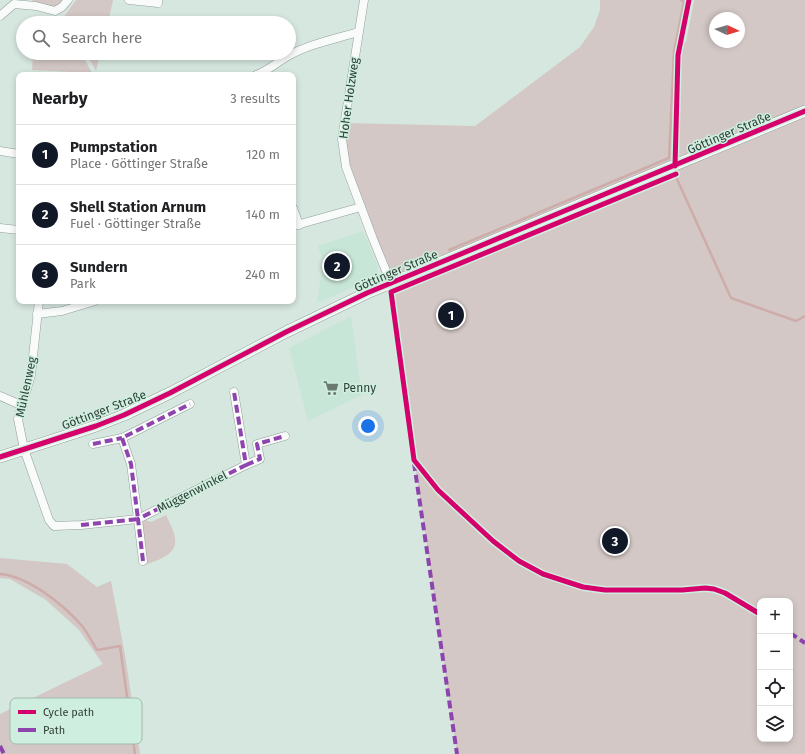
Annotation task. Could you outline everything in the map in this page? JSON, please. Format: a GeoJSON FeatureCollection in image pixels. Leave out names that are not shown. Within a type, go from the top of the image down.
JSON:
{"type":"FeatureCollection","features":[{"type":"Feature","properties":{"kind":"street"},"geometry":{"type":"LineString","coordinates":[[0,16],[14,4],[34,3],[56,11],[68,0]]}},
{"type":"Feature","properties":{"kind":"street"},"geometry":{"type":"LineString","coordinates":[[129,0],[158,3],[158,0]]}},
{"type":"Feature","properties":{"kind":"street","name":"Hoher Holzweg"},"geometry":{"type":"LineString","coordinates":[[364,0],[342,139],[346,167],[391,283]]}},
{"type":"Feature","properties":{"kind":"street"},"geometry":{"type":"LineString","coordinates":[[296,52],[358,32]]}},
{"type":"Feature","properties":{"kind":"street"},"geometry":{"type":"LineString","coordinates":[[263,72],[274,67],[282,60]]}},
{"type":"Feature","properties":{"kind":"street","name":"Göttinger Straße"},"geometry":{"type":"LineString","coordinates":[[0,457],[96,426],[124,415],[183,387],[311,320],[391,283],[805,111]]}},
{"type":"Feature","properties":{"kind":"street"},"geometry":{"type":"LineString","coordinates":[[0,151],[16,154]]}},
{"type":"Feature","properties":{"kind":"street"},"geometry":{"type":"LineString","coordinates":[[296,225],[361,207]]}},
{"type":"Feature","properties":{"kind":"street"},"geometry":{"type":"LineString","coordinates":[[0,228],[16,230]]}},
{"type":"Feature","properties":{"kind":"street","name":"Mühlenweg"},"geometry":{"type":"LineString","coordinates":[[24,449],[18,419],[31,375],[39,304]]}},
{"type":"Feature","properties":{"kind":"street"},"geometry":{"type":"LineString","coordinates":[[37,314],[62,311],[85,304]]}},
{"type":"Feature","properties":{"kind":"street"},"geometry":{"type":"LineString","coordinates":[[234,392],[246,465]]}},
{"type":"Feature","properties":{"kind":"street"},"geometry":{"type":"LineString","coordinates":[[0,396],[21,405]]}},
{"type":"Feature","properties":{"kind":"street"},"geometry":{"type":"LineString","coordinates":[[93,444],[122,438],[190,404]]}},
{"type":"Feature","properties":{"kind":"street"},"geometry":{"type":"LineString","coordinates":[[243,447],[285,436]]}},
{"type":"Feature","properties":{"kind":"street"},"geometry":{"type":"LineString","coordinates":[[122,438],[131,464],[144,561]]}},
{"type":"Feature","properties":{"kind":"street","name":"Müggenwinkel"},"geometry":{"type":"LineString","coordinates":[[24,449],[49,520],[54,526],[80,526],[138,519],[260,459],[257,444]]}},
{"type":"Feature","properties":{"kind":"shaded area"},"geometry":{"type":"Polygon","coordinates":[[[32,0],[68,0],[62,7],[36,6],[32,0]]]}},
{"type":"Feature","properties":{"kind":"shaded area"},"geometry":{"type":"Polygon","coordinates":[[[76,0],[113,0],[110,16],[64,16],[76,0]]]}},
{"type":"Feature","properties":{"kind":"shaded area"},"geometry":{"type":"Polygon","coordinates":[[[600,0],[687,0],[679,41],[686,42],[694,0],[805,0],[805,754],[457,754],[391,298],[391,283],[346,167],[345,123],[475,126],[580,47],[594,27],[600,10],[600,0]]]}},
{"type":"Feature","properties":{"kind":"shaded area"},"geometry":{"type":"Polygon","coordinates":[[[33,60],[85,60],[91,72],[72,72],[32,70],[33,60]]]}},
{"type":"Feature","properties":{"kind":"shaded area"},"geometry":{"type":"Polygon","coordinates":[[[90,60],[98,60],[96,71],[90,60]]]}},
{"type":"Feature","properties":{"kind":"shaded area"},"geometry":{"type":"Polygon","coordinates":[[[363,231],[378,267],[376,277],[317,303],[323,261],[318,246],[363,231]]]}},
{"type":"Feature","properties":{"kind":"shaded area"},"geometry":{"type":"Polygon","coordinates":[[[351,316],[362,395],[308,421],[289,348],[351,316]]]}},
{"type":"Feature","properties":{"kind":"shaded area"},"geometry":{"type":"Polygon","coordinates":[[[166,515],[173,529],[175,538],[173,549],[161,559],[146,565],[140,526],[145,520],[151,522],[166,515]]]}},
{"type":"Feature","properties":{"kind":"shaded area"},"geometry":{"type":"Polygon","coordinates":[[[0,558],[67,564],[97,587],[111,581],[132,698],[33,698],[103,664],[79,630],[46,600],[10,579],[0,578],[0,558]]]}},
{"type":"Feature","properties":{"kind":"shaded area"},"geometry":{"type":"Polygon","coordinates":[[[10,709],[10,744],[138,744],[140,754],[0,754],[0,714],[10,709]]]}},
{"type":"Feature","properties":{"kind":"waterway"},"geometry":{"type":"LineString","coordinates":[[449,250],[669,158],[674,52],[684,2],[681,0]]}},
{"type":"Feature","properties":{"kind":"waterway"},"geometry":{"type":"LineString","coordinates":[[676,177],[731,298],[796,321],[805,316]]}},
{"type":"Feature","properties":{"kind":"waterway"},"geometry":{"type":"LineString","coordinates":[[0,574],[22,580],[34,586],[56,601],[82,626],[97,650],[120,646],[127,698]]}},
{"type":"Feature","properties":{"kind":"waterway"},"geometry":{"type":"LineString","coordinates":[[134,744],[135,754]]}},
{"type":"Feature","properties":{"kind":"marked path"},"geometry":{"type":"LineString","coordinates":[[143,561],[138,519],[246,465],[234,392]]}},
{"type":"Feature","properties":{"kind":"marked path"},"geometry":{"type":"LineString","coordinates":[[81,525],[138,519],[131,464],[122,438],[190,404]]}},
{"type":"Feature","properties":{"kind":"marked path"},"geometry":{"type":"LineString","coordinates":[[246,465],[260,459],[257,444],[285,436]]}},
{"type":"Feature","properties":{"kind":"marked path"},"geometry":{"type":"LineString","coordinates":[[93,444],[122,438]]}},
{"type":"Feature","properties":{"kind":"marked path"},"geometry":{"type":"LineString","coordinates":[[414,463],[457,754]]}},
{"type":"Feature","properties":{"kind":"marked path"},"geometry":{"type":"LineString","coordinates":[[792,634],[805,643]]}},
{"type":"Feature","properties":{"kind":"marked path"},"geometry":{"type":"LineString","coordinates":[[0,746],[4,754]]}},
{"type":"Feature","properties":{"kind":"cycle path"},"geometry":{"type":"LineString","coordinates":[[675,166],[678,55],[689,0]]}},
{"type":"Feature","properties":{"kind":"cycle path"},"geometry":{"type":"LineString","coordinates":[[0,457],[96,426],[124,415],[170,393],[286,332],[367,293],[805,111]]}},
{"type":"Feature","properties":{"kind":"cycle path"},"geometry":{"type":"LineString","coordinates":[[676,174],[391,292],[414,460],[438,490],[493,541],[519,561],[543,574],[583,587],[605,590],[714,589],[725,593],[757,612]]}},
{"type":"Feature","properties":{"kind":"place","name":"Shell Station Arnum"},"geometry":{"type":"Point","coordinates":[337,266]}},
{"type":"Feature","properties":{"kind":"place","name":"Pumpstation"},"geometry":{"type":"Point","coordinates":[451,315]}},
{"type":"Feature","properties":{"kind":"place","name":"Penny"},"geometry":{"type":"Point","coordinates":[331,388]}},
{"type":"Feature","properties":{"kind":"place","name":"Sundern"},"geometry":{"type":"Point","coordinates":[615,541]}}]}
